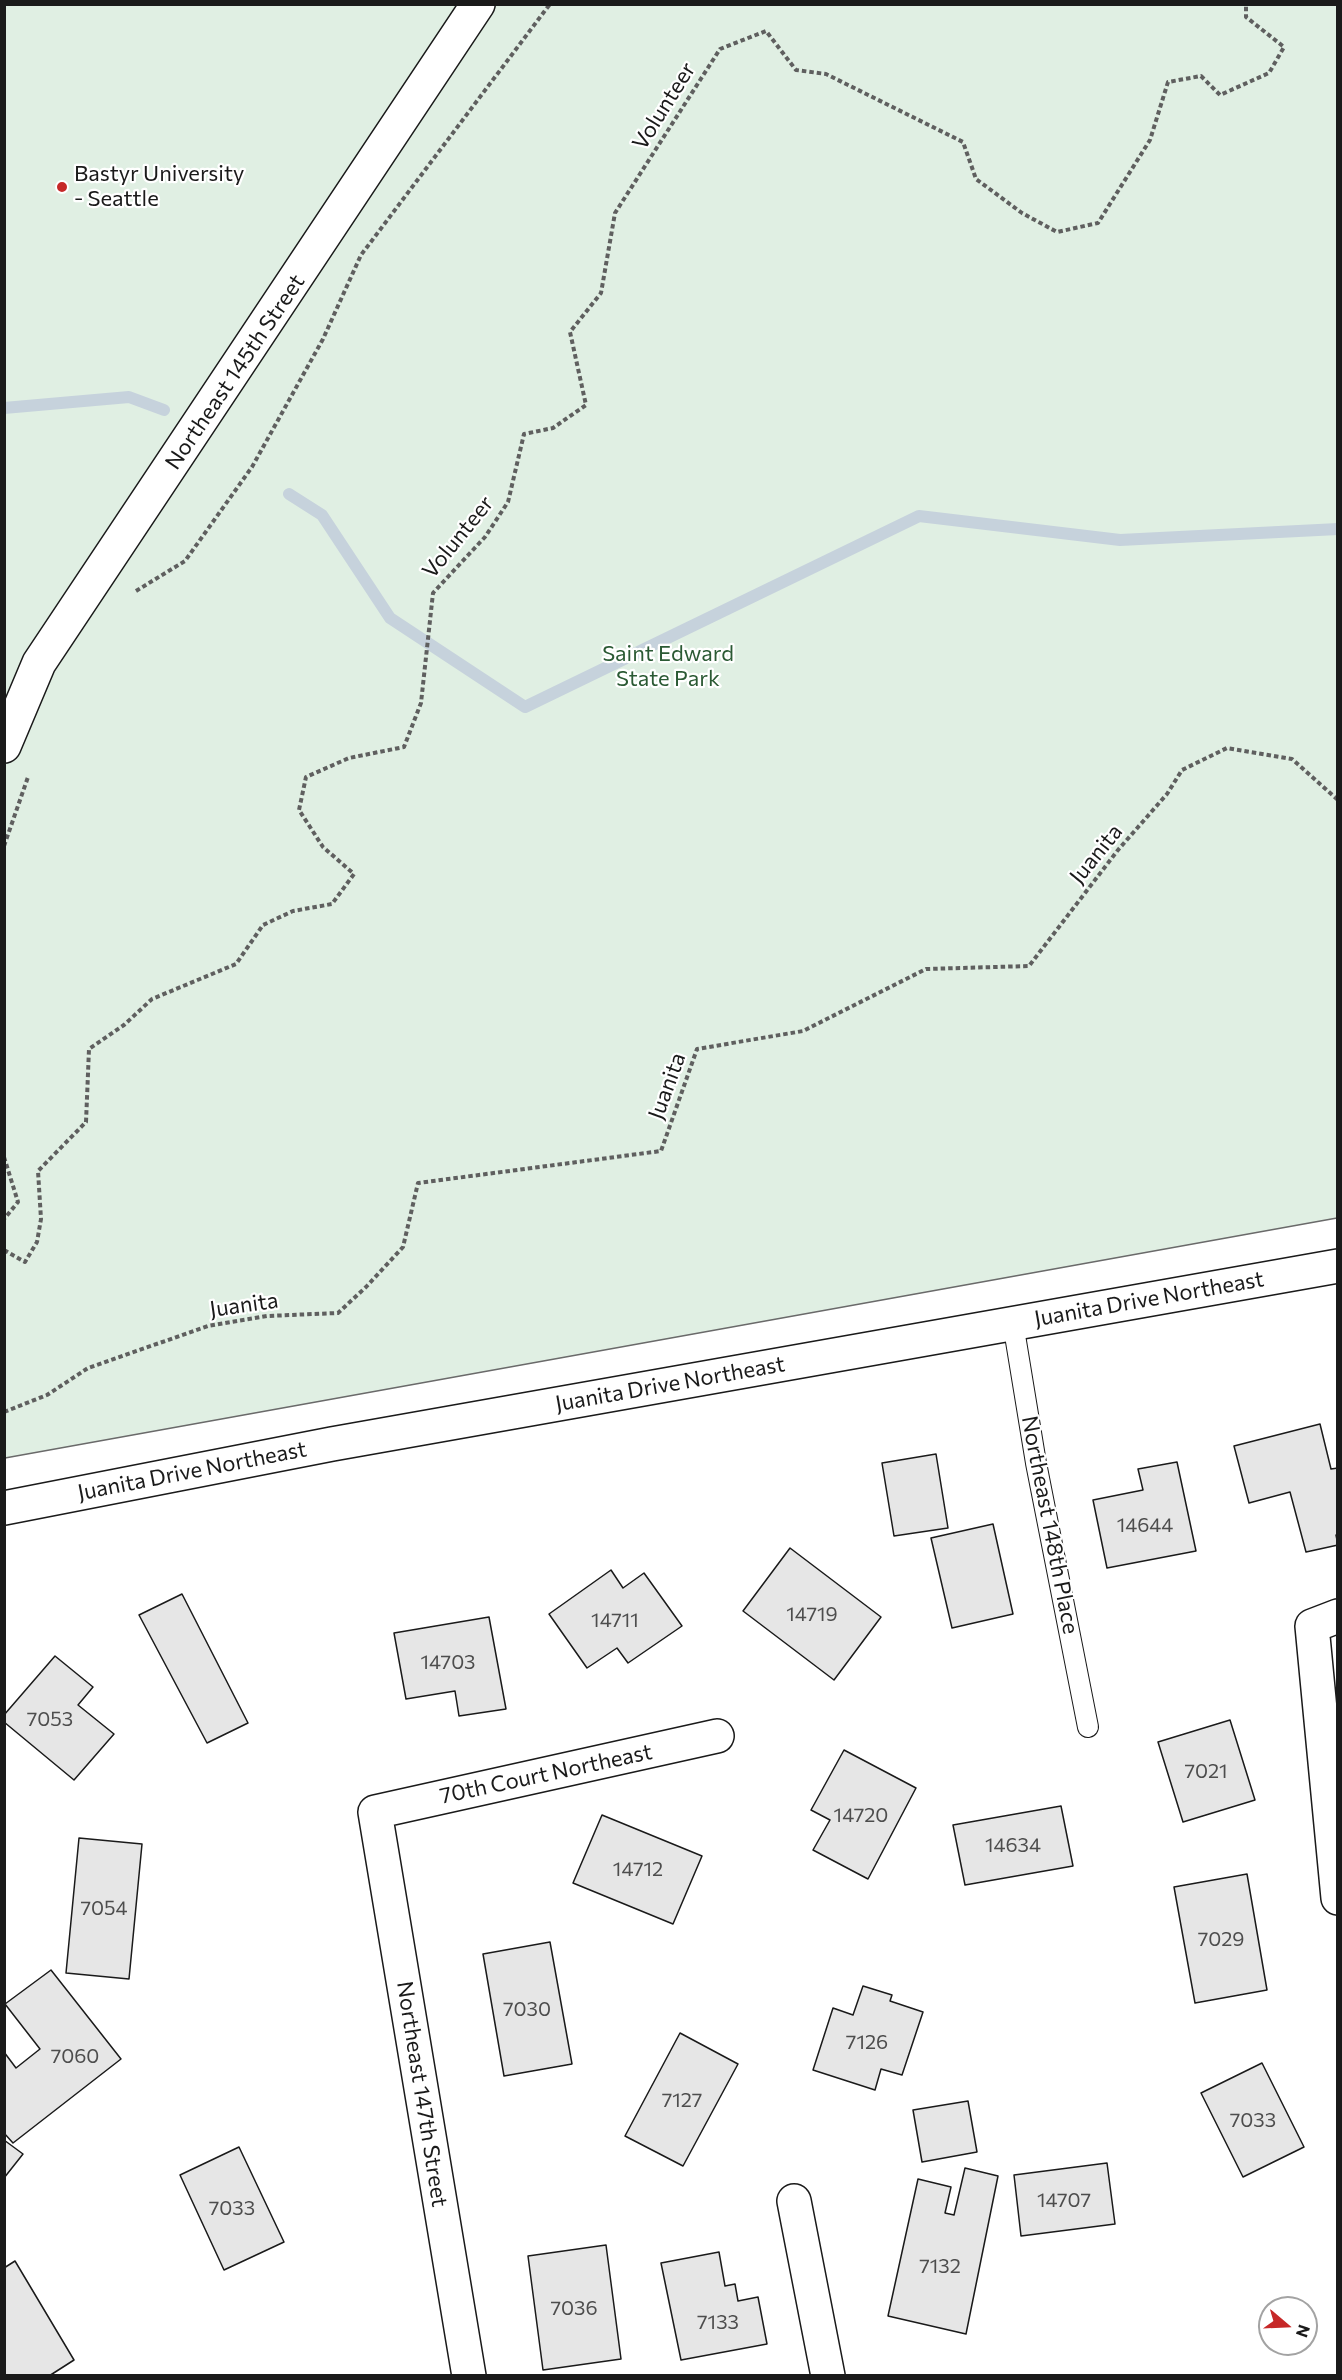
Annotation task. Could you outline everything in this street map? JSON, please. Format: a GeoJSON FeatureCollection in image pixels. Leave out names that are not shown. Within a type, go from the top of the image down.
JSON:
{"type":"FeatureCollection","features":[{"type":"Feature","properties":{"kind":"street","name":"Northeast 145th Street"},"geometry":{"type":"LineString","coordinates":[[4,746],[39,663],[478,4]]}},
{"type":"Feature","properties":{"kind":"street","name":"Juanita Drive Northeast"},"geometry":{"type":"LineString","coordinates":[[4,1508],[332,1444],[1338,1266]]}},
{"type":"Feature","properties":{"kind":"street"},"geometry":{"type":"LineString","coordinates":[[1338,1616],[1312,1626],[1338,1898]]}},
{"type":"Feature","properties":{"kind":"street","name":"70th Court Northeast"},"geometry":{"type":"LineString","coordinates":[[375,1812],[717,1736]]}},
{"type":"Feature","properties":{"kind":"street","name":"Northeast 147th Street"},"geometry":{"type":"LineString","coordinates":[[375,1812],[469,2376]]}},
{"type":"Feature","properties":{"kind":"street"},"geometry":{"type":"LineString","coordinates":[[794,2201],[828,2376]]}},
{"type":"Feature","properties":{"kind":"lane","name":"Northeast 148th Place"},"geometry":{"type":"LineString","coordinates":[[1013,1323],[1036,1463],[1088,1727]]}},
{"type":"Feature","properties":{"kind":"path"},"geometry":{"type":"LineString","coordinates":[[130,594],[185,561],[252,468],[323,339],[361,255],[550,4]]}},
{"type":"Feature","properties":{"kind":"path","name":"Volunteer"},"geometry":{"type":"LineString","coordinates":[[4,1250],[25,1262],[38,1242],[41,1219],[38,1171],[86,1122],[89,1049],[124,1025],[152,999],[236,964],[262,925],[294,911],[332,904],[354,874],[323,847],[299,810],[306,777],[349,758],[404,747],[421,703],[433,593],[485,537],[508,502],[524,434],[553,428],[586,405],[570,332],[601,293],[615,213],[720,49],[766,31],[796,70],[826,74],[963,142],[976,178],[1022,213],[1057,232],[1098,223],[1150,140],[1168,82],[1201,76],[1220,95],[1269,73],[1284,46],[1246,17],[1246,4]]}},
{"type":"Feature","properties":{"kind":"path","name":"Juanita"},"geometry":{"type":"LineString","coordinates":[[4,1412],[47,1395],[88,1368],[208,1326],[267,1317],[338,1313],[403,1247],[418,1183],[661,1151],[697,1049],[803,1031],[926,969],[1029,966],[1118,850],[1167,794],[1182,770],[1227,748],[1292,759],[1338,800]]}},
{"type":"Feature","properties":{"kind":"path"},"geometry":{"type":"LineString","coordinates":[[4,846],[30,769]]}},
{"type":"Feature","properties":{"kind":"path"},"geometry":{"type":"LineString","coordinates":[[4,1157],[18,1203],[4,1219]]}},
{"type":"Feature","properties":{"kind":"green space","name":"Saint Edward State Park"},"geometry":{"type":"Polygon","coordinates":[[[5,5],[1337,5],[1337,1218],[5,1458],[5,5]]]}},
{"type":"Feature","properties":{"kind":"building"},"geometry":{"type":"Polygon","coordinates":[[[1320,1424],[1331,1469],[1338,1468],[1338,1535],[1336,1535],[1338,1545],[1306,1552],[1290,1492],[1249,1503],[1234,1446],[1320,1424]]]}},
{"type":"Feature","properties":{"kind":"building"},"geometry":{"type":"Polygon","coordinates":[[[936,1454],[948,1528],[894,1536],[882,1463],[936,1454]]]}},
{"type":"Feature","properties":{"kind":"building"},"geometry":{"type":"Polygon","coordinates":[[[1177,1462],[1196,1551],[1107,1568],[1093,1500],[1143,1490],[1138,1469],[1177,1462]]]}},
{"type":"Feature","properties":{"kind":"building"},"geometry":{"type":"Polygon","coordinates":[[[993,1524],[1013,1614],[952,1628],[931,1538],[993,1524]]]}},
{"type":"Feature","properties":{"kind":"building"},"geometry":{"type":"Polygon","coordinates":[[[790,1548],[881,1617],[834,1680],[743,1611],[790,1548]]]}},
{"type":"Feature","properties":{"kind":"building"},"geometry":{"type":"Polygon","coordinates":[[[611,1570],[623,1588],[644,1573],[682,1626],[628,1663],[617,1648],[587,1668],[549,1614],[611,1570]]]}},
{"type":"Feature","properties":{"kind":"building"},"geometry":{"type":"Polygon","coordinates":[[[182,1594],[248,1723],[207,1743],[139,1615],[182,1594]]]}},
{"type":"Feature","properties":{"kind":"building"},"geometry":{"type":"Polygon","coordinates":[[[489,1617],[506,1709],[459,1716],[455,1691],[406,1699],[394,1633],[489,1617]]]}},
{"type":"Feature","properties":{"kind":"building"},"geometry":{"type":"Polygon","coordinates":[[[55,1656],[93,1687],[78,1705],[114,1734],[74,1780],[4,1722],[4,1715],[55,1656]]]}},
{"type":"Feature","properties":{"kind":"building"},"geometry":{"type":"Polygon","coordinates":[[[1230,1720],[1255,1800],[1183,1822],[1158,1742],[1230,1720]]]}},
{"type":"Feature","properties":{"kind":"building"},"geometry":{"type":"Polygon","coordinates":[[[844,1750],[916,1788],[868,1879],[813,1850],[830,1820],[811,1810],[844,1750]]]}},
{"type":"Feature","properties":{"kind":"building"},"geometry":{"type":"Polygon","coordinates":[[[1061,1806],[1073,1866],[965,1885],[953,1825],[1061,1806]]]}},
{"type":"Feature","properties":{"kind":"building"},"geometry":{"type":"Polygon","coordinates":[[[602,1815],[702,1856],[673,1924],[573,1883],[602,1815]]]}},
{"type":"Feature","properties":{"kind":"building"},"geometry":{"type":"Polygon","coordinates":[[[79,1838],[142,1844],[129,1979],[66,1973],[79,1838]]]}},
{"type":"Feature","properties":{"kind":"building"},"geometry":{"type":"Polygon","coordinates":[[[1247,1874],[1267,1990],[1195,2003],[1174,1887],[1247,1874]]]}},
{"type":"Feature","properties":{"kind":"building"},"geometry":{"type":"Polygon","coordinates":[[[550,1942],[572,2064],[504,2076],[483,1954],[550,1942]]]}},
{"type":"Feature","properties":{"kind":"building"},"geometry":{"type":"Polygon","coordinates":[[[51,1970],[121,2059],[13,2143],[4,2133],[4,2052],[16,2068],[40,2049],[5,2004],[51,1970]]]}},
{"type":"Feature","properties":{"kind":"building"},"geometry":{"type":"Polygon","coordinates":[[[863,1986],[892,1995],[890,2001],[923,2012],[902,2075],[881,2069],[875,2090],[813,2070],[833,2008],[853,2015],[863,1986]]]}},
{"type":"Feature","properties":{"kind":"building"},"geometry":{"type":"Polygon","coordinates":[[[680,2033],[738,2064],[683,2166],[625,2136],[680,2033]]]}},
{"type":"Feature","properties":{"kind":"building"},"geometry":{"type":"Polygon","coordinates":[[[1262,2063],[1304,2147],[1243,2177],[1201,2093],[1262,2063]]]}},
{"type":"Feature","properties":{"kind":"building"},"geometry":{"type":"Polygon","coordinates":[[[968,2101],[977,2152],[922,2162],[913,2110],[968,2101]]]}},
{"type":"Feature","properties":{"kind":"building"},"geometry":{"type":"Polygon","coordinates":[[[4,2140],[23,2154],[4,2178],[4,2140]]]}},
{"type":"Feature","properties":{"kind":"building"},"geometry":{"type":"Polygon","coordinates":[[[239,2147],[284,2242],[224,2270],[180,2175],[239,2147]]]}},
{"type":"Feature","properties":{"kind":"building"},"geometry":{"type":"Polygon","coordinates":[[[1107,2163],[1115,2224],[1021,2236],[1014,2175],[1107,2163]]]}},
{"type":"Feature","properties":{"kind":"building"},"geometry":{"type":"Polygon","coordinates":[[[965,2168],[998,2176],[966,2334],[888,2316],[918,2179],[951,2187],[945,2213],[954,2215],[965,2168]]]}},
{"type":"Feature","properties":{"kind":"building"},"geometry":{"type":"Polygon","coordinates":[[[606,2245],[621,2359],[543,2370],[528,2256],[606,2245]]]}},
{"type":"Feature","properties":{"kind":"building"},"geometry":{"type":"Polygon","coordinates":[[[719,2252],[725,2286],[735,2284],[738,2301],[758,2297],[767,2344],[681,2360],[661,2263],[719,2252]]]}},
{"type":"Feature","properties":{"kind":"building"},"geometry":{"type":"Polygon","coordinates":[[[15,2261],[74,2360],[49,2376],[6,2376],[4,2373],[4,2268],[15,2261]]]}},
{"type":"Feature","properties":{"kind":"waterway"},"geometry":{"type":"LineString","coordinates":[[4,408],[129,397],[164,410]]}},
{"type":"Feature","properties":{"kind":"waterway"},"geometry":{"type":"LineString","coordinates":[[289,494],[322,515],[390,618],[525,707],[919,516],[1120,540],[1338,529]]}},
{"type":"Feature","properties":{"kind":"place","name":"Bastyr University - Seattle"},"geometry":{"type":"Point","coordinates":[62,187]}}]}
